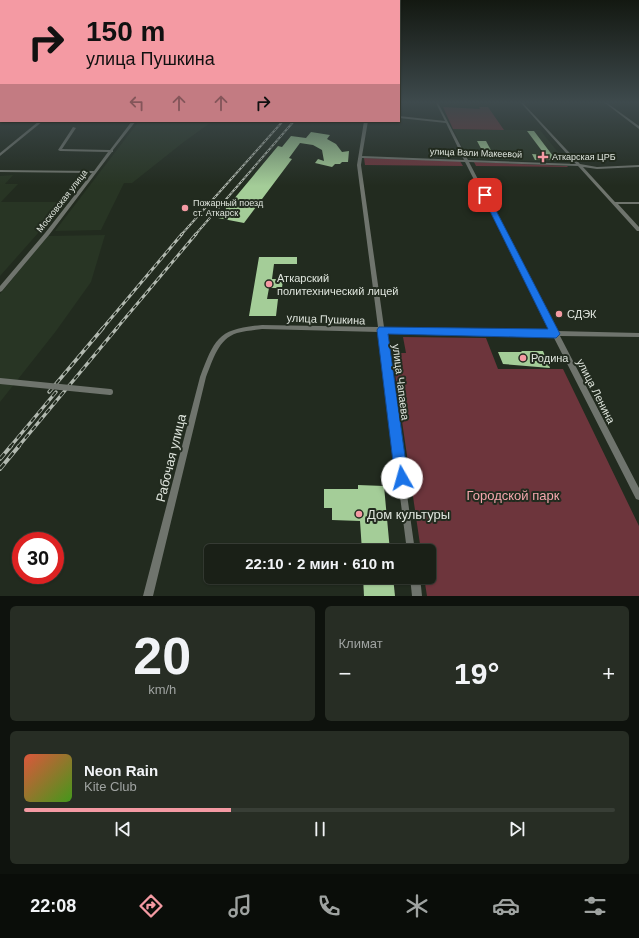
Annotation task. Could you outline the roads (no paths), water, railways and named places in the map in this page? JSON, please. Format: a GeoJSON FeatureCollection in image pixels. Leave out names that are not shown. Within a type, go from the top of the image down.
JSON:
{"type":"FeatureCollection","features":[{"type":"Feature","properties":{"kind":"street"},"geometry":{"type":"LineString","coordinates":[[0,155],[29,131]]}},
{"type":"Feature","properties":{"kind":"street"},"geometry":{"type":"LineString","coordinates":[[72,131],[60,150],[112,151]]}},
{"type":"Feature","properties":{"kind":"street","name":"Московская улица"},"geometry":{"type":"LineString","coordinates":[[0,290],[96,172],[127,131]]}},
{"type":"Feature","properties":{"kind":"street","name":"улица Чапаева"},"geometry":{"type":"LineString","coordinates":[[364,131],[359,165],[410,544]]}},
{"type":"Feature","properties":{"kind":"street","name":"улица Ленина"},"geometry":{"type":"LineString","coordinates":[[451,131],[639,496]]}},
{"type":"Feature","properties":{"kind":"street"},"geometry":{"type":"LineString","coordinates":[[549,131],[639,230]]}},
{"type":"Feature","properties":{"kind":"street","name":"улица Вали Макеевой"},"geometry":{"type":"LineString","coordinates":[[360,157],[580,165],[598,168],[639,166]]}},
{"type":"Feature","properties":{"kind":"street"},"geometry":{"type":"LineString","coordinates":[[0,172],[96,172]]}},
{"type":"Feature","properties":{"kind":"street"},"geometry":{"type":"LineString","coordinates":[[615,203],[639,203]]}},
{"type":"Feature","properties":{"kind":"street","name":"улица Пушкина"},"geometry":{"type":"LineString","coordinates":[[230,332],[262,327],[639,335]]}},
{"type":"Feature","properties":{"kind":"street","name":"Рабочая улица"},"geometry":{"type":"LineString","coordinates":[[148,596],[203,377],[215,345],[230,332]]}},
{"type":"Feature","properties":{"kind":"street"},"geometry":{"type":"LineString","coordinates":[[0,381],[110,392]]}},
{"type":"Feature","properties":{"kind":"street"},"geometry":{"type":"LineString","coordinates":[[416,584],[417,596]]}},
{"type":"Feature","properties":{"kind":"railway"},"geometry":{"type":"LineString","coordinates":[[181,235],[274,131]]}},
{"type":"Feature","properties":{"kind":"railway"},"geometry":{"type":"LineString","coordinates":[[195,235],[285,131]]}},
{"type":"Feature","properties":{"kind":"railway"},"geometry":{"type":"LineString","coordinates":[[102,329],[182,234]]}},
{"type":"Feature","properties":{"kind":"railway"},"geometry":{"type":"LineString","coordinates":[[116,329],[196,234]]}},
{"type":"Feature","properties":{"kind":"railway"},"geometry":{"type":"LineString","coordinates":[[49,392],[103,328]]}},
{"type":"Feature","properties":{"kind":"railway"},"geometry":{"type":"LineString","coordinates":[[18,447],[117,328]]}},
{"type":"Feature","properties":{"kind":"railway"},"geometry":{"type":"LineString","coordinates":[[10,447],[56,392]]}},
{"type":"Feature","properties":{"kind":"railway"},"geometry":{"type":"LineString","coordinates":[[0,459],[11,446]]}},
{"type":"Feature","properties":{"kind":"railway"},"geometry":{"type":"LineString","coordinates":[[0,469],[19,446]]}},
{"type":"Feature","properties":{"kind":"place","name":"Аткарская ЦРБ"},"geometry":{"type":"Point","coordinates":[543,157]}},
{"type":"Feature","properties":{"kind":"place","name":"Пожарный поезд ст. Аткарск"},"geometry":{"type":"Point","coordinates":[185,208]}},
{"type":"Feature","properties":{"kind":"place","name":"Аткарский политехнический лицей"},"geometry":{"type":"Point","coordinates":[269,284]}},
{"type":"Feature","properties":{"kind":"place","name":"СДЭК"},"geometry":{"type":"Point","coordinates":[559,314]}},
{"type":"Feature","properties":{"kind":"place","name":"Родина"},"geometry":{"type":"Point","coordinates":[523,358]}},
{"type":"Feature","properties":{"kind":"place","name":"Дом культуры"},"geometry":{"type":"Point","coordinates":[359,514]}},
{"type":"Feature","properties":{"kind":"park label","name":"Городской парк"},"geometry":{"type":"Point","coordinates":[513,495]}}]}
